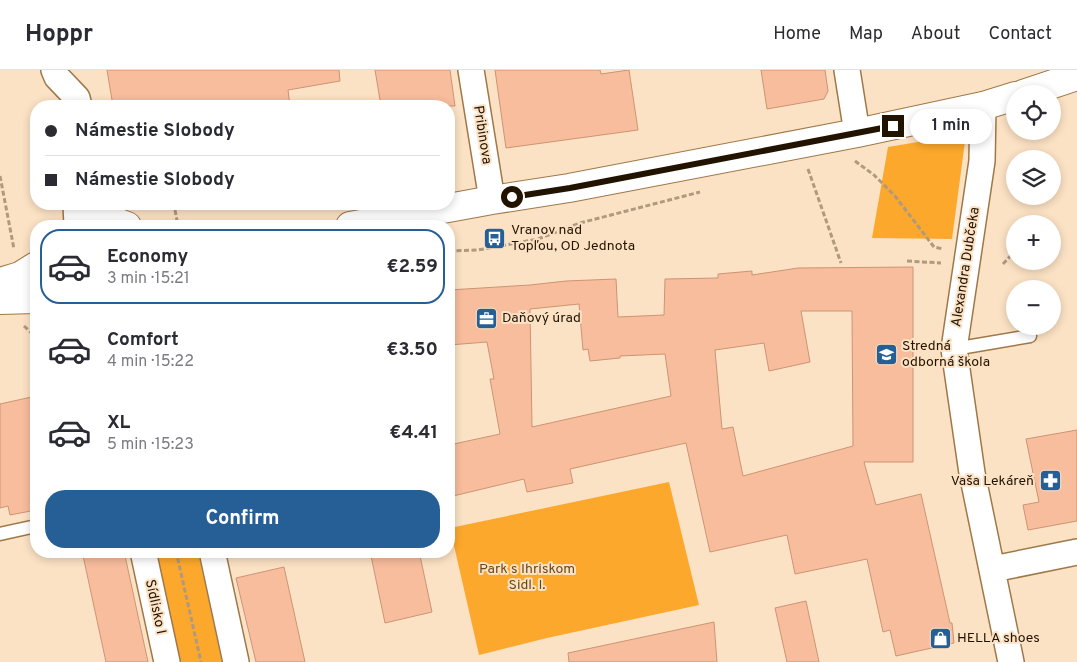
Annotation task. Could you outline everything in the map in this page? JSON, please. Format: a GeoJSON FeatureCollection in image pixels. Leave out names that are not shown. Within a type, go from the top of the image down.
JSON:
{"type":"FeatureCollection","features":[{"type":"Feature","properties":{"kind":"street","name":"Pribinova"},"geometry":{"type":"LineString","coordinates":[[471,70],[492,200]]}},
{"type":"Feature","properties":{"kind":"street"},"geometry":{"type":"LineString","coordinates":[[847,70],[857,133]]}},
{"type":"Feature","properties":{"kind":"street"},"geometry":{"type":"LineString","coordinates":[[55,74],[61,100]]}},
{"type":"Feature","properties":{"kind":"street"},"geometry":{"type":"LineString","coordinates":[[55,74],[78,100]]}},
{"type":"Feature","properties":{"kind":"street"},"geometry":{"type":"LineString","coordinates":[[1050,85],[1077,76]]}},
{"type":"Feature","properties":{"kind":"street"},"geometry":{"type":"LineString","coordinates":[[455,207],[570,188],[857,133],[983,106],[1006,99]]}},
{"type":"Feature","properties":{"kind":"street","name":"Alexandra Dubčeka"},"geometry":{"type":"LineString","coordinates":[[983,106],[982,161],[954,349],[972,473],[1011,662]]}},
{"type":"Feature","properties":{"kind":"street"},"geometry":{"type":"LineString","coordinates":[[383,220],[437,210]]}},
{"type":"Feature","properties":{"kind":"street"},"geometry":{"type":"LineString","coordinates":[[102,220],[117,217]]}},
{"type":"Feature","properties":{"kind":"street"},"geometry":{"type":"LineString","coordinates":[[0,282],[20,276],[25,258]]}},
{"type":"Feature","properties":{"kind":"street"},"geometry":{"type":"LineString","coordinates":[[0,300],[30,298]]}},
{"type":"Feature","properties":{"kind":"street"},"geometry":{"type":"LineString","coordinates":[[993,569],[1077,552]]}},
{"type":"Feature","properties":{"kind":"street","name":"Sídlisko I"},"geometry":{"type":"LineString","coordinates":[[145,558],[167,662]]}},
{"type":"Feature","properties":{"kind":"street"},"geometry":{"type":"LineString","coordinates":[[213,558],[236,662]]}},
{"type":"Feature","properties":{"kind":"lane"},"geometry":{"type":"LineString","coordinates":[[954,349],[1030,336]]}},
{"type":"Feature","properties":{"kind":"lane"},"geometry":{"type":"LineString","coordinates":[[0,534],[30,527]]}},
{"type":"Feature","properties":{"kind":"path"},"geometry":{"type":"LineString","coordinates":[[854,160],[874,175],[895,196],[934,247],[950,252],[969,252]]}},
{"type":"Feature","properties":{"kind":"path"},"geometry":{"type":"LineString","coordinates":[[808,164],[841,263]]}},
{"type":"Feature","properties":{"kind":"path"},"geometry":{"type":"LineString","coordinates":[[0,176],[25,258]]}},
{"type":"Feature","properties":{"kind":"path"},"geometry":{"type":"LineString","coordinates":[[455,251],[478,250],[538,239],[580,223],[703,192]]}},
{"type":"Feature","properties":{"kind":"path"},"geometry":{"type":"LineString","coordinates":[[175,210],[177,220]]}},
{"type":"Feature","properties":{"kind":"path"},"geometry":{"type":"LineString","coordinates":[[906,261],[947,263]]}},
{"type":"Feature","properties":{"kind":"path"},"geometry":{"type":"LineString","coordinates":[[1003,264],[1006,261]]}},
{"type":"Feature","properties":{"kind":"path"},"geometry":{"type":"LineString","coordinates":[[178,558],[201,662]]}},
{"type":"Feature","properties":{"kind":"path"},"geometry":{"type":"LineString","coordinates":[[158,620],[223,605]]}},
{"type":"Feature","properties":{"kind":"green space"},"geometry":{"type":"Polygon","coordinates":[[[966,134],[952,239],[872,238],[888,147],[966,134]]]}},
{"type":"Feature","properties":{"kind":"green space","name":"Park s Ihriskom Sidl. I."},"geometry":{"type":"Polygon","coordinates":[[[669,482],[699,605],[547,638],[479,655],[455,550],[455,527],[669,482]]]}},
{"type":"Feature","properties":{"kind":"green space"},"geometry":{"type":"Polygon","coordinates":[[[156,558],[200,558],[222,662],[178,662],[156,558]]]}},
{"type":"Feature","properties":{"kind":"building"},"geometry":{"type":"Polygon","coordinates":[[[107,70],[339,70],[340,81],[288,90],[289,100],[112,100],[107,70]]]}},
{"type":"Feature","properties":{"kind":"building"},"geometry":{"type":"Polygon","coordinates":[[[375,70],[450,70],[454,100],[380,100],[375,70]]]}},
{"type":"Feature","properties":{"kind":"building"},"geometry":{"type":"Polygon","coordinates":[[[495,70],[600,70],[601,74],[629,70],[638,130],[506,148],[495,70]]]}},
{"type":"Feature","properties":{"kind":"building"},"geometry":{"type":"Polygon","coordinates":[[[761,70],[825,70],[828,91],[824,99],[767,109],[761,70]]]}},
{"type":"Feature","properties":{"kind":"building"},"geometry":{"type":"Polygon","coordinates":[[[913,267],[913,462],[864,462],[876,505],[921,494],[950,623],[952,623],[954,643],[896,656],[890,630],[883,632],[867,559],[795,574],[787,535],[710,552],[686,443],[570,469],[573,483],[527,492],[524,479],[455,496],[455,444],[500,434],[490,379],[494,379],[487,342],[455,345],[455,290],[616,279],[618,317],[664,315],[665,279],[718,278],[718,274],[752,271],[752,275],[798,268],[913,267]],[[579,304],[530,309],[532,427],[671,396],[665,354],[620,356],[620,358],[590,361],[588,349],[583,350],[579,304]],[[801,311],[810,362],[769,371],[764,343],[715,350],[722,429],[733,427],[743,476],[853,446],[852,311],[801,311]]]}},
{"type":"Feature","properties":{"kind":"building"},"geometry":{"type":"Polygon","coordinates":[[[30,397],[30,511],[10,515],[8,506],[0,508],[0,404],[30,397]]]}},
{"type":"Feature","properties":{"kind":"building"},"geometry":{"type":"Polygon","coordinates":[[[1077,430],[1077,521],[1028,530],[1023,505],[1039,502],[1026,439],[1077,430]]]}},
{"type":"Feature","properties":{"kind":"building"},"geometry":{"type":"Polygon","coordinates":[[[84,558],[126,558],[148,662],[106,662],[84,558]]]}},
{"type":"Feature","properties":{"kind":"building"},"geometry":{"type":"Polygon","coordinates":[[[371,558],[420,558],[432,612],[385,623],[371,558]]]}},
{"type":"Feature","properties":{"kind":"building"},"geometry":{"type":"Polygon","coordinates":[[[284,567],[305,662],[256,662],[236,578],[284,567]]]}},
{"type":"Feature","properties":{"kind":"building"},"geometry":{"type":"Polygon","coordinates":[[[806,601],[819,662],[787,662],[775,608],[806,601]]]}},
{"type":"Feature","properties":{"kind":"building"},"geometry":{"type":"Polygon","coordinates":[[[714,622],[717,662],[569,662],[568,653],[714,622]]]}},
{"type":"Feature","properties":{"kind":"place","name":"Vranov nad Topľou, OD Jednota"},"geometry":{"type":"Point","coordinates":[495,238]}},
{"type":"Feature","properties":{"kind":"place","name":"Daňový úrad"},"geometry":{"type":"Point","coordinates":[486,318]}},
{"type":"Feature","properties":{"kind":"place","name":"Stredná odborná škola"},"geometry":{"type":"Point","coordinates":[886,354]}},
{"type":"Feature","properties":{"kind":"place","name":"Vaša Lekáreň"},"geometry":{"type":"Point","coordinates":[1050,481]}},
{"type":"Feature","properties":{"kind":"place","name":"HELLA shoes"},"geometry":{"type":"Point","coordinates":[941,638]}},
{"type":"Feature","properties":{"kind":"route"},"geometry":{"type":"LineString","coordinates":[[512,197],[570,188],[893,126]]}}]}
